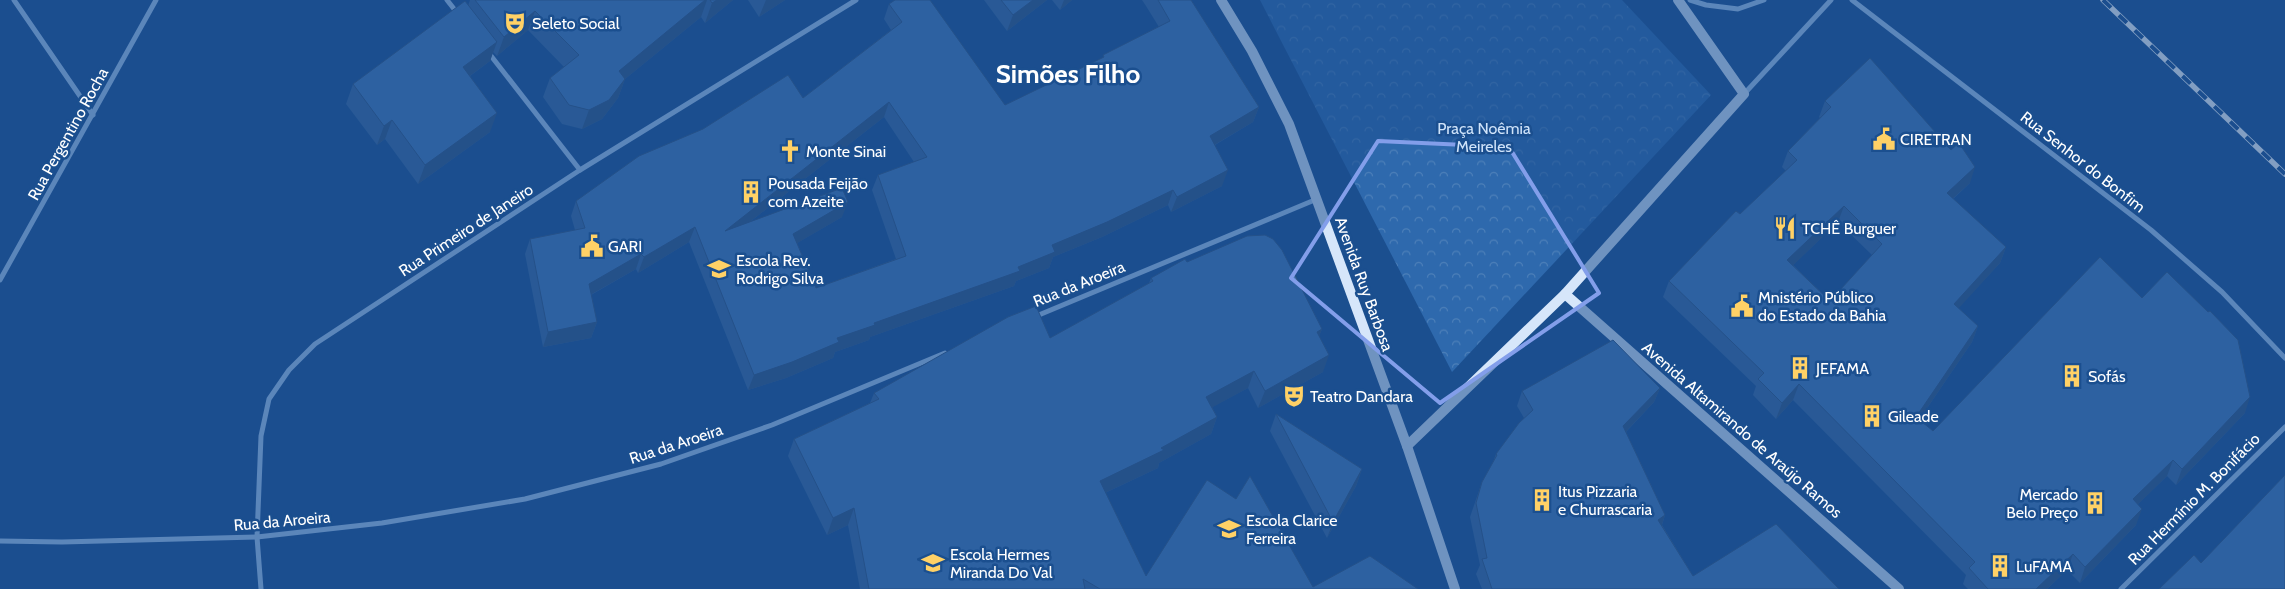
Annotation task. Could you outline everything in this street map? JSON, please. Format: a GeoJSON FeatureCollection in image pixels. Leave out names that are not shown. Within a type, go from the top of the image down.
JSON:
{"type":"FeatureCollection","features":[{"type":"Feature","properties":{"kind":"main road","name":"Avenida Ruy Barbosa"},"geometry":{"type":"LineString","coordinates":[[1221,0],[1252,51],[1289,124],[1407,446],[1455,589]]}},
{"type":"Feature","properties":{"kind":"main road"},"geometry":{"type":"LineString","coordinates":[[1407,446],[1565,294],[1744,94],[1678,0]]}},
{"type":"Feature","properties":{"kind":"main road","name":"Avenida Altamirando de Araújo Ramos"},"geometry":{"type":"LineString","coordinates":[[1565,294],[1898,589]]}},
{"type":"Feature","properties":{"kind":"street"},"geometry":{"type":"LineString","coordinates":[[14,0],[93,115]]}},
{"type":"Feature","properties":{"kind":"street","name":"Rua Pergentino Rocha"},"geometry":{"type":"LineString","coordinates":[[0,280],[156,0]]}},
{"type":"Feature","properties":{"kind":"street"},"geometry":{"type":"LineString","coordinates":[[447,0],[465,23]]}},
{"type":"Feature","properties":{"kind":"street","name":"Rua Primeiro de Janeiro"},"geometry":{"type":"LineString","coordinates":[[260,589],[256,537],[261,436],[269,399],[289,370],[315,344],[580,170],[856,0]]}},
{"type":"Feature","properties":{"kind":"street"},"geometry":{"type":"LineString","coordinates":[[1690,0],[1706,5],[1738,9],[1764,0]]}},
{"type":"Feature","properties":{"kind":"street"},"geometry":{"type":"LineString","coordinates":[[1744,94],[1831,0]]}},
{"type":"Feature","properties":{"kind":"street","name":"Rua Senhor do Bonfim"},"geometry":{"type":"LineString","coordinates":[[1852,0],[2151,230],[2222,292],[2285,358]]}},
{"type":"Feature","properties":{"kind":"street"},"geometry":{"type":"LineString","coordinates":[[483,46],[580,170]]}},
{"type":"Feature","properties":{"kind":"street","name":"Rua da Aroeira"},"geometry":{"type":"LineString","coordinates":[[1027,320],[1318,199]]}},
{"type":"Feature","properties":{"kind":"street","name":"Rua da Aroeira"},"geometry":{"type":"LineString","coordinates":[[0,541],[62,542],[256,537],[382,523],[525,499],[661,464],[772,425],[954,350]]}},
{"type":"Feature","properties":{"kind":"street","name":"Rua Hermínio M. Bonifácio"},"geometry":{"type":"LineString","coordinates":[[2121,589],[2285,428]]}},
{"type":"Feature","properties":{"kind":"highlighted area"},"geometry":{"type":"Polygon","coordinates":[[[1378,141],[1509,147],[1599,293],[1440,403],[1291,278],[1378,141]]]}},
{"type":"Feature","properties":{"kind":"green space","name":"Praça Noêmia Meireles"},"geometry":{"type":"Polygon","coordinates":[[[1260,0],[1622,0],[1711,95],[1452,372],[1260,0]]]}},
{"type":"Feature","properties":{"kind":"building"},"geometry":{"type":"Polygon","coordinates":[[[475,0],[705,0],[619,71],[625,79],[609,100],[589,110],[569,105],[550,78],[579,55],[535,11],[504,37],[475,0]]]}},
{"type":"Feature","properties":{"kind":"building"},"geometry":{"type":"Polygon","coordinates":[[[895,0],[930,0],[1005,105],[1104,57],[1103,55],[1170,21],[1158,0],[1191,0],[1259,107],[1210,136],[1228,170],[1177,197],[1173,190],[1107,222],[1052,245],[1055,252],[1018,267],[1020,271],[874,323],[875,325],[837,338],[839,342],[792,362],[754,375],[695,227],[644,257],[641,254],[589,284],[597,322],[548,332],[530,239],[585,228],[576,201],[639,156],[703,129],[788,75],[803,98],[902,22],[889,4],[895,0]],[[889,102],[725,231],[842,188],[848,202],[793,234],[816,288],[906,256],[878,175],[927,157],[889,102]]]}},
{"type":"Feature","properties":{"kind":"building"},"geometry":{"type":"Polygon","coordinates":[[[1001,0],[1033,0],[1013,15],[1001,0]]]}},
{"type":"Feature","properties":{"kind":"building"},"geometry":{"type":"Polygon","coordinates":[[[465,1],[497,42],[463,67],[497,113],[425,165],[392,120],[384,126],[353,84],[465,1]]]}},
{"type":"Feature","properties":{"kind":"building"},"geometry":{"type":"Polygon","coordinates":[[[1870,58],[1951,150],[1959,143],[1975,167],[1947,193],[2006,247],[1954,304],[1978,326],[1916,417],[1933,431],[2100,257],[2142,298],[2167,272],[2208,312],[2210,311],[2238,340],[2250,397],[2182,469],[2173,460],[2133,499],[2142,509],[2085,567],[2073,554],[2036,589],[1988,589],[1969,568],[1975,562],[1799,384],[1782,403],[1758,379],[1764,373],[1669,281],[1736,211],[1740,214],[1797,160],[1788,151],[1831,107],[1825,101],[1870,58]],[[1844,206],[1787,260],[1830,301],[1882,244],[1844,206]]]}},
{"type":"Feature","properties":{"kind":"building"},"geometry":{"type":"Polygon","coordinates":[[[1265,235],[1273,239],[1282,250],[1322,329],[1317,332],[1329,355],[1265,391],[1254,371],[1206,397],[1217,417],[1161,448],[1164,450],[1100,481],[1146,576],[1207,480],[1236,499],[1250,476],[1313,587],[1370,556],[1418,589],[1100,589],[1083,579],[1085,589],[869,589],[854,508],[833,518],[794,439],[879,399],[874,393],[1008,317],[1036,306],[1050,338],[1153,281],[1151,278],[1185,259],[1187,262],[1247,236],[1265,235]]]}},
{"type":"Feature","properties":{"kind":"building"},"geometry":{"type":"Polygon","coordinates":[[[1613,340],[1660,388],[1623,426],[1665,515],[1658,520],[1693,576],[1776,524],[1839,589],[1492,589],[1482,559],[1487,558],[1476,503],[1482,482],[1496,454],[1519,423],[1533,410],[1522,391],[1613,340]]]}},
{"type":"Feature","properties":{"kind":"building"},"geometry":{"type":"Polygon","coordinates":[[[1276,414],[1362,469],[1333,522],[1276,414]]]}},
{"type":"Feature","properties":{"kind":"building"},"geometry":{"type":"Polygon","coordinates":[[[2285,475],[2285,589],[2159,589],[2194,555],[2201,563],[2285,475]]]}},
{"type":"Feature","properties":{"kind":"railway"},"geometry":{"type":"LineString","coordinates":[[2103,0],[2285,174]]}},
{"type":"Feature","properties":{"kind":"place","name":"Seleto Social"},"geometry":{"type":"Point","coordinates":[515,23]}},
{"type":"Feature","properties":{"kind":"place","name":"CIRETRAN"},"geometry":{"type":"Point","coordinates":[1884,139]}},
{"type":"Feature","properties":{"kind":"place","name":"Monte Sinai"},"geometry":{"type":"Point","coordinates":[790,151]}},
{"type":"Feature","properties":{"kind":"place","name":"Pousada Feijão com Azeite"},"geometry":{"type":"Point","coordinates":[751,192]}},
{"type":"Feature","properties":{"kind":"place","name":"TCHÊ Burguer"},"geometry":{"type":"Point","coordinates":[1785,228]}},
{"type":"Feature","properties":{"kind":"place","name":"GARI"},"geometry":{"type":"Point","coordinates":[592,246]}},
{"type":"Feature","properties":{"kind":"place","name":"Escola Rev. Rodrigo Silva"},"geometry":{"type":"Point","coordinates":[719,269]}},
{"type":"Feature","properties":{"kind":"place","name":"Mnistério Público do Estado da Bahia"},"geometry":{"type":"Point","coordinates":[1742,306]}},
{"type":"Feature","properties":{"kind":"place","name":"JEFAMA"},"geometry":{"type":"Point","coordinates":[1800,368]}},
{"type":"Feature","properties":{"kind":"place","name":"Sofás"},"geometry":{"type":"Point","coordinates":[2072,376]}},
{"type":"Feature","properties":{"kind":"place","name":"Teatro Dandara"},"geometry":{"type":"Point","coordinates":[1294,396]}},
{"type":"Feature","properties":{"kind":"place","name":"Gileade"},"geometry":{"type":"Point","coordinates":[1872,416]}},
{"type":"Feature","properties":{"kind":"place","name":"Itus Pizzaria e Churrascaria"},"geometry":{"type":"Point","coordinates":[1542,500]}},
{"type":"Feature","properties":{"kind":"place","name":"Mercado Belo Preço"},"geometry":{"type":"Point","coordinates":[2095,503]}},
{"type":"Feature","properties":{"kind":"place","name":"Escola Clarice Ferreira"},"geometry":{"type":"Point","coordinates":[1229,529]}},
{"type":"Feature","properties":{"kind":"place","name":"Escola Hermes Miranda Do Val"},"geometry":{"type":"Point","coordinates":[933,563]}},
{"type":"Feature","properties":{"kind":"place","name":"LuFAMA"},"geometry":{"type":"Point","coordinates":[2000,566]}},
{"type":"Feature","properties":{"kind":"district","name":"Simões Filho"},"geometry":{"type":"Point","coordinates":[1068,74]}}]}
